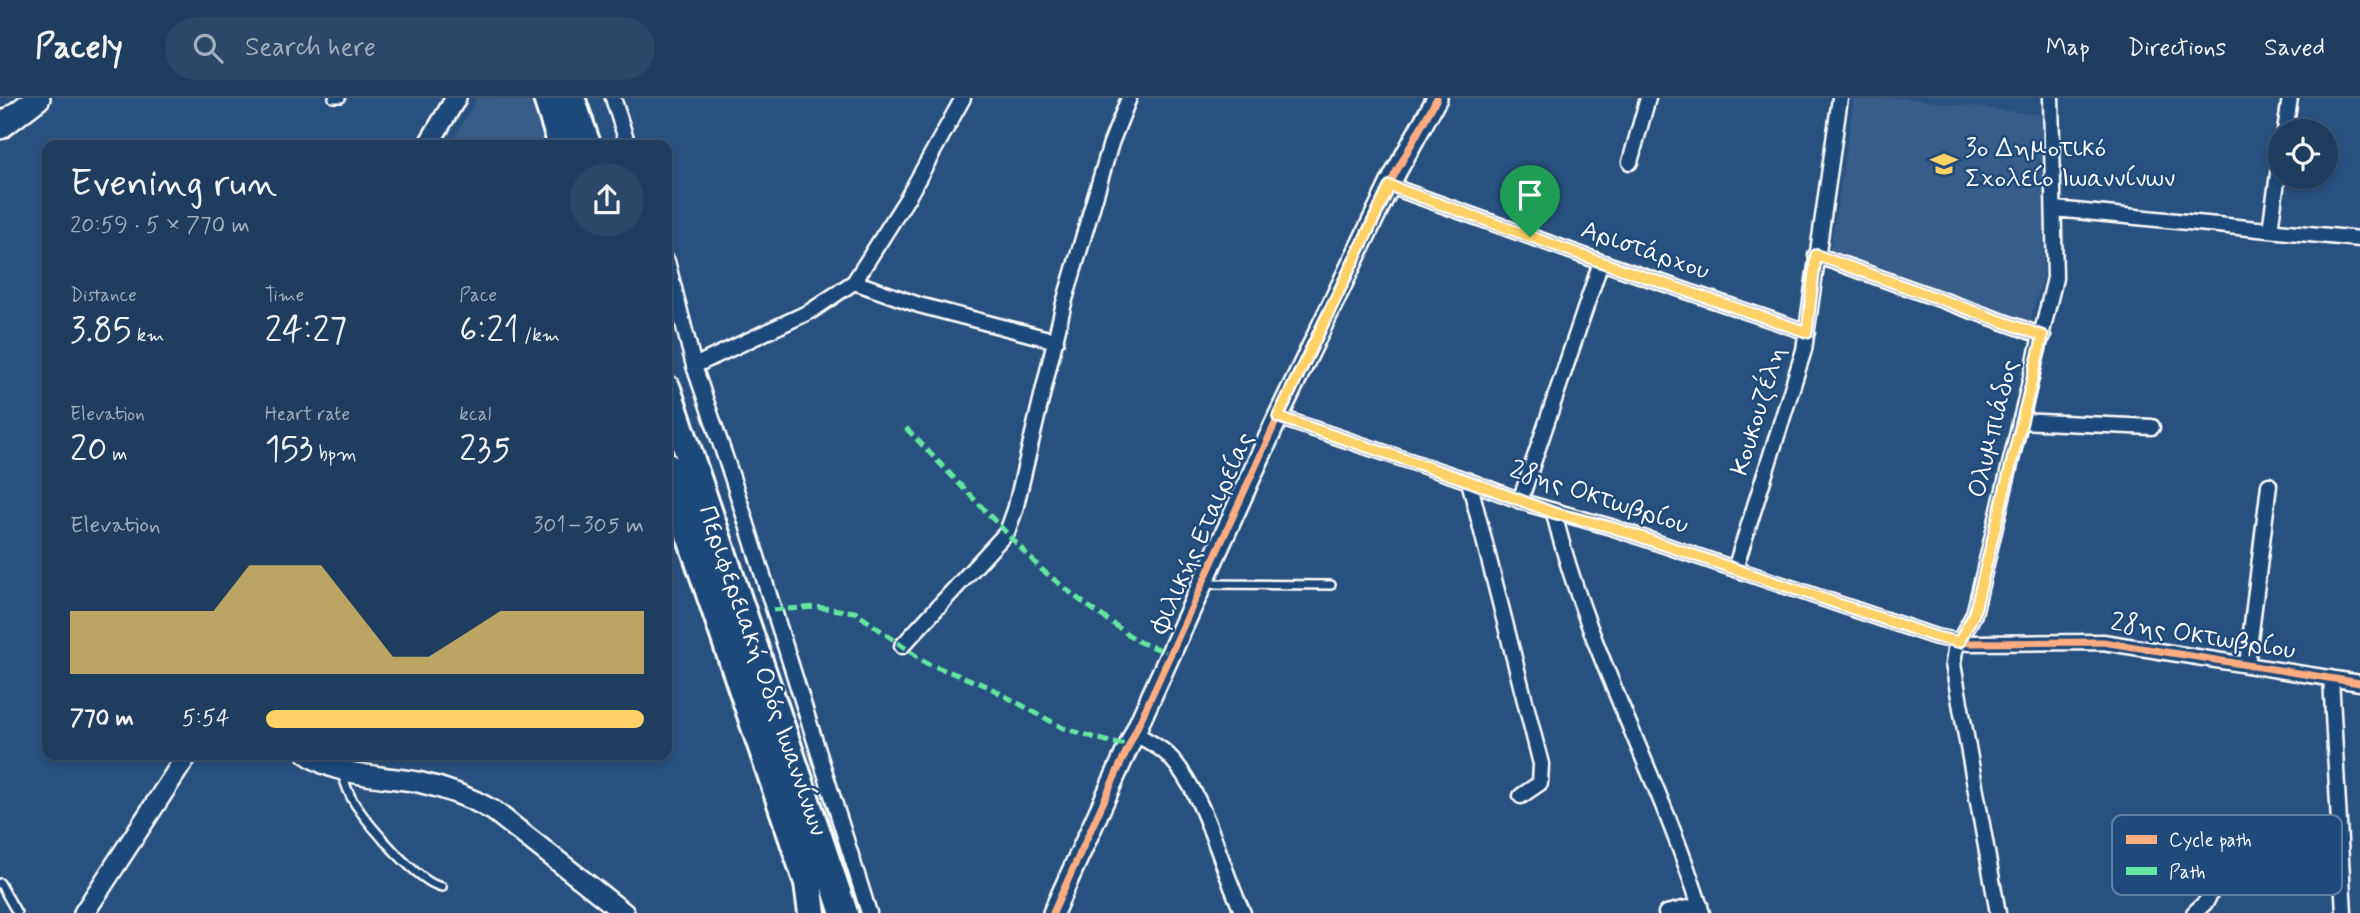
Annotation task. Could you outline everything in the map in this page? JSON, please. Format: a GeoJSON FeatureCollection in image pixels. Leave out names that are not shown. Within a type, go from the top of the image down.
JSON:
{"type":"FeatureCollection","features":[{"type":"Feature","properties":{"kind":"highway"},"geometry":{"type":"LineString","coordinates":[[547,98],[560,140]]}},
{"type":"Feature","properties":{"kind":"highway"},"geometry":{"type":"LineString","coordinates":[[571,98],[585,140]]}},
{"type":"Feature","properties":{"kind":"highway","name":"Περιφερειακή Οδός Ιωαννίνων"},"geometry":{"type":"LineString","coordinates":[[672,404],[844,913]]}},
{"type":"Feature","properties":{"kind":"highway","name":"Περιφερειακή Οδός Ιωαννίνων"},"geometry":{"type":"LineString","coordinates":[[672,482],[808,883],[812,913]]}},
{"type":"Feature","properties":{"kind":"main road"},"geometry":{"type":"LineString","coordinates":[[0,127],[38,98]]}},
{"type":"Feature","properties":{"kind":"street"},"geometry":{"type":"LineString","coordinates":[[431,140],[456,98]]}},
{"type":"Feature","properties":{"kind":"street"},"geometry":{"type":"LineString","coordinates":[[613,98],[626,140]]}},
{"type":"Feature","properties":{"kind":"street"},"geometry":{"type":"LineString","coordinates":[[694,366],[811,311],[855,282],[908,197],[963,98]]}},
{"type":"Feature","properties":{"kind":"street"},"geometry":{"type":"LineString","coordinates":[[902,646],[1007,532],[1087,220],[1129,98]]}},
{"type":"Feature","properties":{"kind":"street","name":"Φιλικής Εταιρείας"},"geometry":{"type":"LineString","coordinates":[[1053,913],[1278,417],[1390,186],[1437,98]]}},
{"type":"Feature","properties":{"kind":"street"},"geometry":{"type":"LineString","coordinates":[[1630,162],[1648,98]]}},
{"type":"Feature","properties":{"kind":"street","name":"Κουκουζέλη"},"geometry":{"type":"LineString","coordinates":[[1735,569],[1799,370],[1807,332],[1840,98]]}},
{"type":"Feature","properties":{"kind":"street","name":"Ολυμπιάδος"},"geometry":{"type":"LineString","coordinates":[[1998,913],[1954,673],[1954,657],[1974,614],[2055,278],[2051,98]]}},
{"type":"Feature","properties":{"kind":"street"},"geometry":{"type":"LineString","coordinates":[[2287,119],[2290,98]]}},
{"type":"Feature","properties":{"kind":"street","name":"Αριστάρχου"},"geometry":{"type":"LineString","coordinates":[[1390,186],[1807,332]]}},
{"type":"Feature","properties":{"kind":"street"},"geometry":{"type":"LineString","coordinates":[[2270,230],[2276,189]]}},
{"type":"Feature","properties":{"kind":"street"},"geometry":{"type":"LineString","coordinates":[[2055,209],[2360,239]]}},
{"type":"Feature","properties":{"kind":"street"},"geometry":{"type":"LineString","coordinates":[[1816,255],[2043,336]]}},
{"type":"Feature","properties":{"kind":"street"},"geometry":{"type":"LineString","coordinates":[[1520,501],[1601,262]]}},
{"type":"Feature","properties":{"kind":"street"},"geometry":{"type":"LineString","coordinates":[[672,280],[694,366],[732,477],[869,913]]}},
{"type":"Feature","properties":{"kind":"street"},"geometry":{"type":"LineString","coordinates":[[855,282],[919,305],[1056,341]]}},
{"type":"Feature","properties":{"kind":"street","name":"28ης Οκτωβρίου"},"geometry":{"type":"LineString","coordinates":[[1278,417],[1469,481],[1554,513],[1611,527],[1936,637],[1959,642],[2103,642],[2360,683]]}},
{"type":"Feature","properties":{"kind":"street"},"geometry":{"type":"LineString","coordinates":[[2020,421],[2152,427]]}},
{"type":"Feature","properties":{"kind":"street"},"geometry":{"type":"LineString","coordinates":[[1469,481],[1541,764],[1540,783],[1521,796]]}},
{"type":"Feature","properties":{"kind":"street"},"geometry":{"type":"LineString","coordinates":[[2247,665],[2269,485]]}},
{"type":"Feature","properties":{"kind":"street"},"geometry":{"type":"LineString","coordinates":[[1554,513],[1591,625],[1663,800],[1701,909],[1666,913]]}},
{"type":"Feature","properties":{"kind":"street"},"geometry":{"type":"LineString","coordinates":[[2331,678],[2339,815]]}},
{"type":"Feature","properties":{"kind":"street"},"geometry":{"type":"LineString","coordinates":[[1136,734],[1168,755],[1181,772],[1207,822],[1243,913]]}},
{"type":"Feature","properties":{"kind":"street"},"geometry":{"type":"LineString","coordinates":[[84,913],[184,760]]}},
{"type":"Feature","properties":{"kind":"street"},"geometry":{"type":"LineString","coordinates":[[321,760],[342,769],[432,786],[476,800],[494,811],[624,913]]}},
{"type":"Feature","properties":{"kind":"street"},"geometry":{"type":"LineString","coordinates":[[2342,865],[2344,913]]}},
{"type":"Feature","properties":{"kind":"street"},"geometry":{"type":"LineString","coordinates":[[2194,913],[2210,895]]}},
{"type":"Feature","properties":{"kind":"lane"},"geometry":{"type":"LineString","coordinates":[[333,98],[341,98]]}},
{"type":"Feature","properties":{"kind":"lane"},"geometry":{"type":"LineString","coordinates":[[1203,584],[1331,585]]}},
{"type":"Feature","properties":{"kind":"lane"},"geometry":{"type":"LineString","coordinates":[[342,769],[351,797],[363,814],[421,876],[442,887]]}},
{"type":"Feature","properties":{"kind":"lane"},"geometry":{"type":"LineString","coordinates":[[0,883],[17,913]]}},
{"type":"Feature","properties":{"kind":"shaded area"},"geometry":{"type":"Polygon","coordinates":[[[477,98],[538,98],[551,140],[453,140],[477,98]]]}},
{"type":"Feature","properties":{"kind":"shaded area","name":"3ο Δημοτικό Σχολείο Ιωαννίνων"},"geometry":{"type":"Polygon","coordinates":[[[1854,98],[1904,98],[2041,115],[2047,213],[2043,239],[2044,274],[2030,322],[1830,251],[1854,98]]]}},
{"type":"Feature","properties":{"kind":"marked path"},"geometry":{"type":"LineString","coordinates":[[906,428],[1041,569],[1139,642],[1172,654]]}},
{"type":"Feature","properties":{"kind":"marked path"},"geometry":{"type":"LineString","coordinates":[[773,610],[816,607],[855,612],[926,663],[987,686],[1063,728],[1113,743],[1131,745]]}},
{"type":"Feature","properties":{"kind":"cycle path"},"geometry":{"type":"LineString","coordinates":[[1053,913],[1278,417],[1395,174],[1437,98]]}},
{"type":"Feature","properties":{"kind":"cycle path"},"geometry":{"type":"LineString","coordinates":[[1278,417],[1529,504],[1611,527],[1936,637],[1969,643],[2103,642],[2360,683]]}},
{"type":"Feature","properties":{"kind":"place","name":"3ο Δημοτικό Σχολείο Ιωαννίνων"},"geometry":{"type":"Point","coordinates":[1944,164]}},
{"type":"Feature","properties":{"kind":"route"},"geometry":{"type":"LineString","coordinates":[[1390,186],[1530,237],[1807,332],[1816,255],[2043,336],[1974,614],[1959,642],[1936,637],[1611,527],[1554,513],[1469,481],[1278,417],[1390,186]]}}]}
